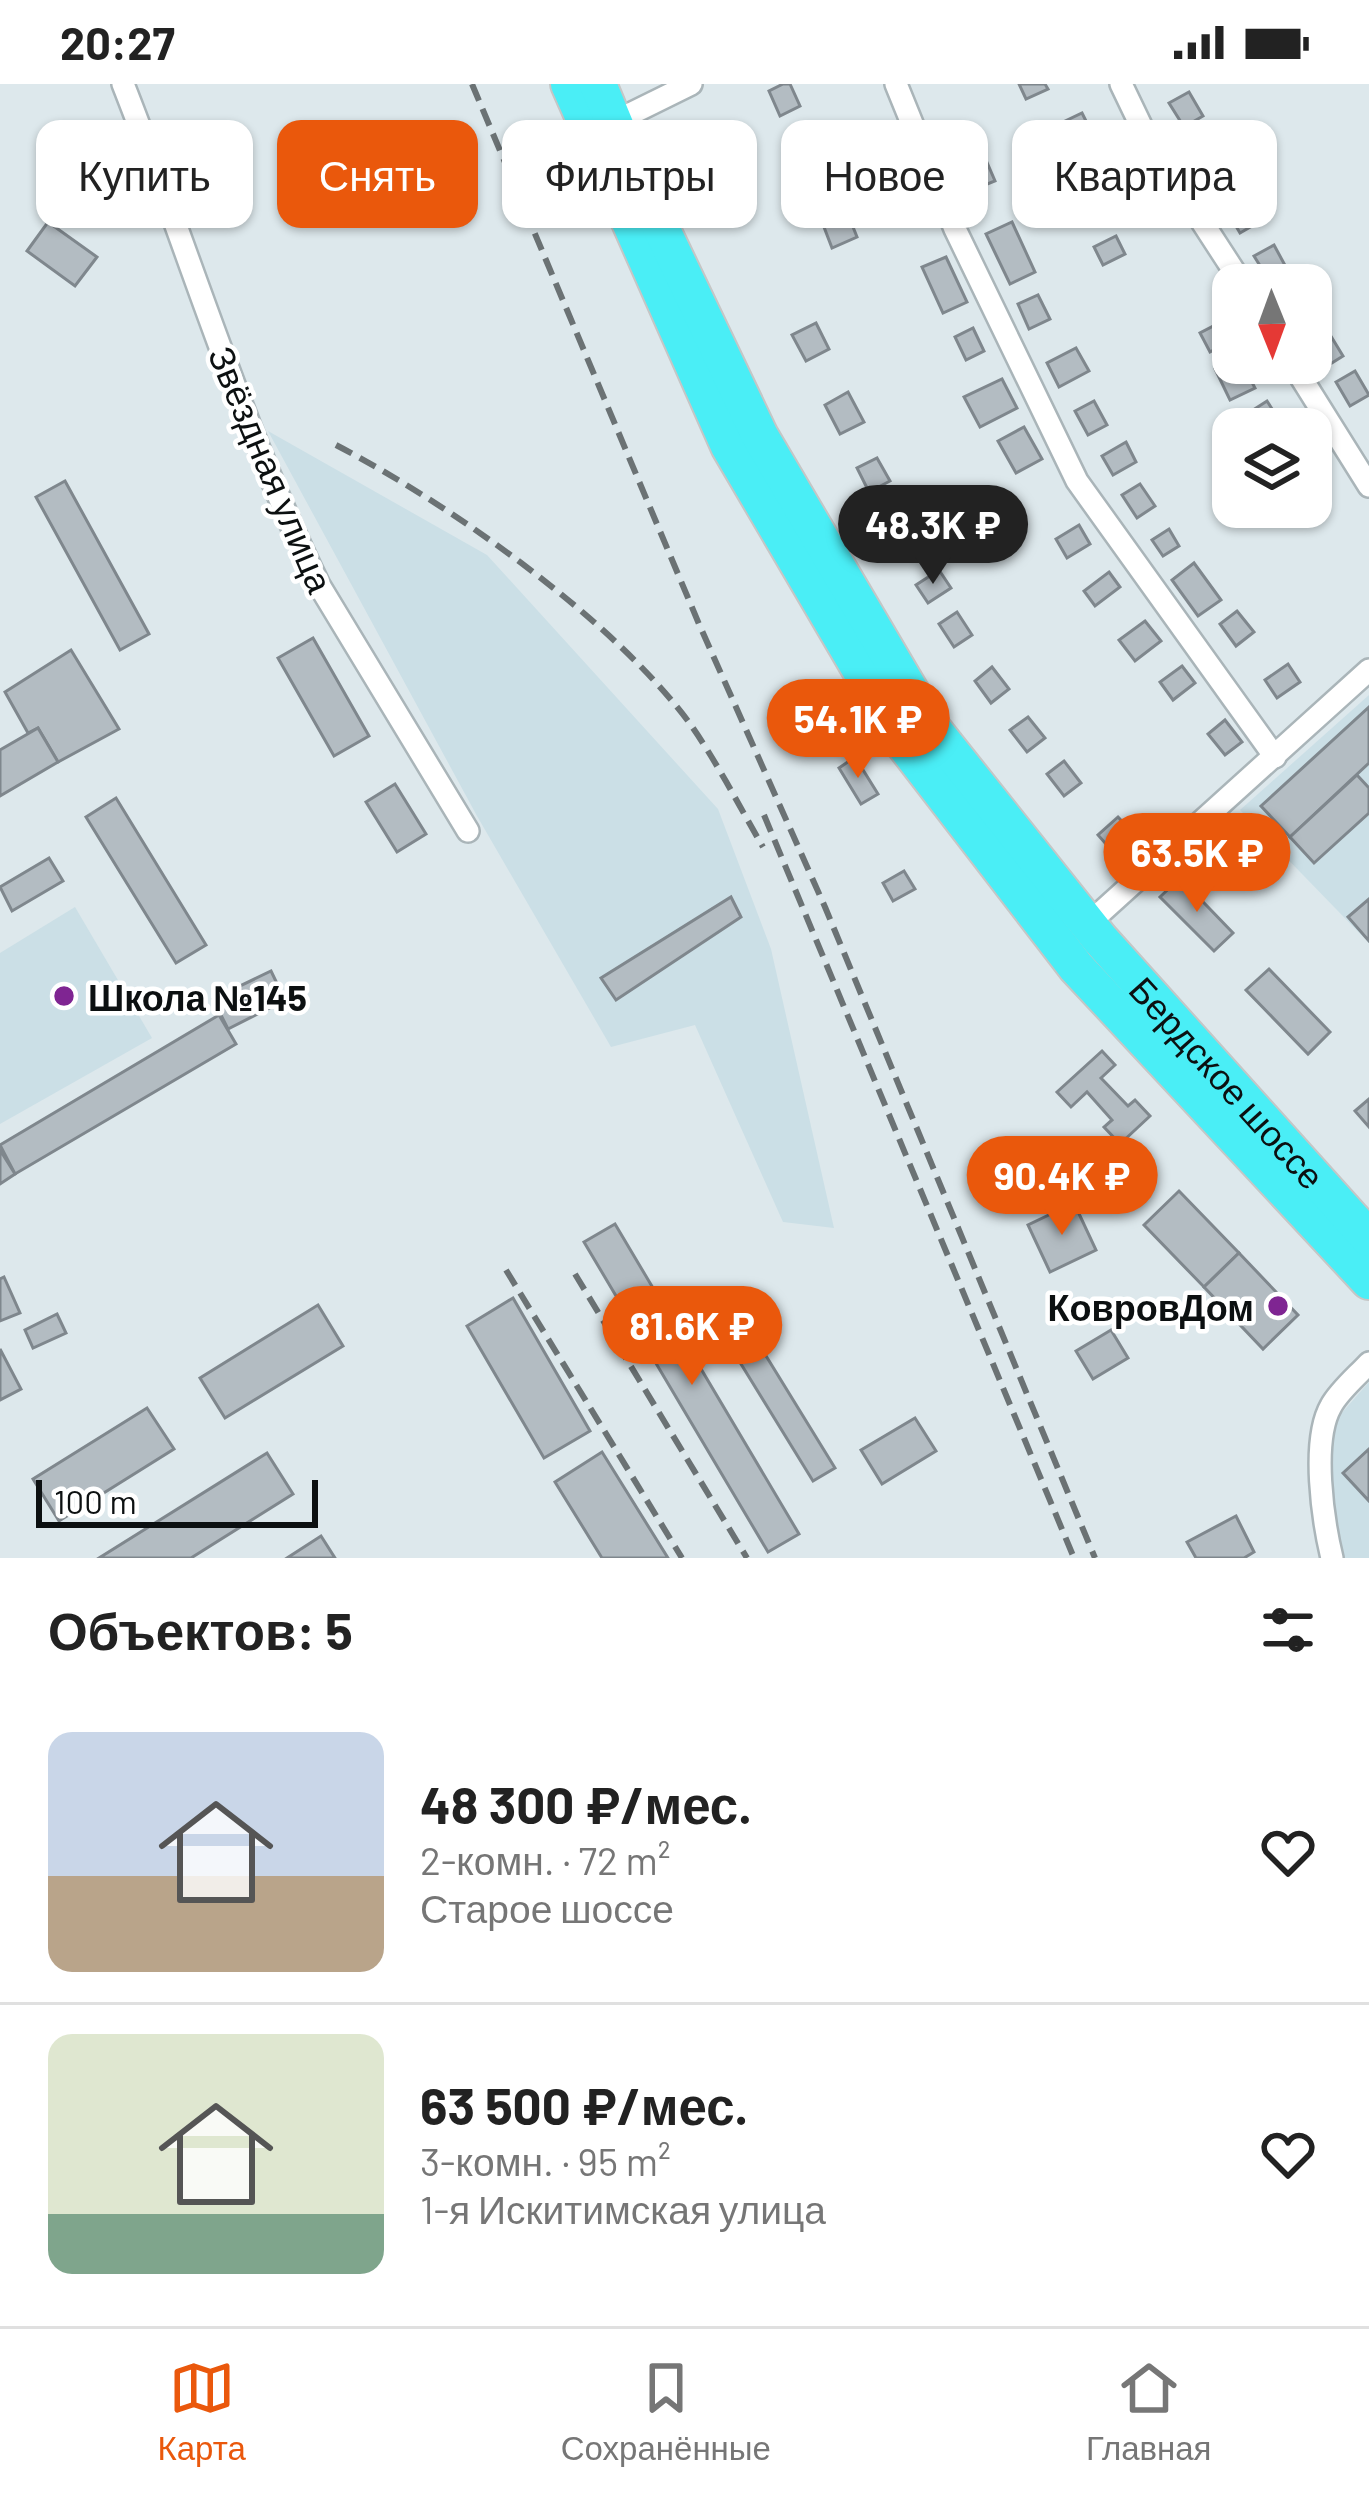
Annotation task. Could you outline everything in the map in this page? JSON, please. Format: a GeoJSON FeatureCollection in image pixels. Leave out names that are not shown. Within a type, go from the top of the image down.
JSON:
{"type":"FeatureCollection","features":[{"type":"Feature","properties":{"kind":"highway","name":"Бердское шоссе"},"geometry":{"type":"LineString","coordinates":[[569,84],[729,446],[904,744],[1076,967],[1369,1281]]}},
{"type":"Feature","properties":{"kind":"highway","name":"Бердское шоссе"},"geometry":{"type":"LineString","coordinates":[[598,84],[613,120]]}},
{"type":"Feature","properties":{"kind":"highway","name":"Бердское шоссе"},"geometry":{"type":"LineString","coordinates":[[663,228],[760,436],[932,728],[1088,924],[1369,1238]]}},
{"type":"Feature","properties":{"kind":"street","name":"Звёздная улица"},"geometry":{"type":"LineString","coordinates":[[123,84],[236,395],[303,553],[468,831]]}},
{"type":"Feature","properties":{"kind":"street"},"geometry":{"type":"LineString","coordinates":[[618,120],[691,84]]}},
{"type":"Feature","properties":{"kind":"street"},"geometry":{"type":"LineString","coordinates":[[896,84],[955,229],[1077,481],[1274,757]]}},
{"type":"Feature","properties":{"kind":"street"},"geometry":{"type":"LineString","coordinates":[[1121,84],[1145,134],[1229,264]]}},
{"type":"Feature","properties":{"kind":"street"},"geometry":{"type":"LineString","coordinates":[[1305,384],[1369,486]]}},
{"type":"Feature","properties":{"kind":"street"},"geometry":{"type":"LineString","coordinates":[[1088,924],[1369,670]]}},
{"type":"Feature","properties":{"kind":"street"},"geometry":{"type":"LineString","coordinates":[[1332,1558],[1324,1524],[1320,1456],[1329,1408],[1369,1363]]}},
{"type":"Feature","properties":{"kind":"shaded area"},"geometry":{"type":"Polygon","coordinates":[[[268,431],[487,555],[718,809],[771,949],[834,1228],[783,1222],[695,1025],[611,1047],[477,816],[268,431]]]}},
{"type":"Feature","properties":{"kind":"shaded area"},"geometry":{"type":"Polygon","coordinates":[[[1369,695],[1369,943],[1240,810],[1369,695]]]}},
{"type":"Feature","properties":{"kind":"shaded area","name":"Школа №145"},"geometry":{"type":"Polygon","coordinates":[[[75,907],[152,1038],[0,1124],[0,953],[75,907]]]}},
{"type":"Feature","properties":{"kind":"shaded area"},"geometry":{"type":"Polygon","coordinates":[[[1369,1382],[1369,1558],[1329,1558],[1309,1450],[1369,1382]]]}},
{"type":"Feature","properties":{"kind":"building"},"geometry":{"type":"Polygon","coordinates":[[[790,84],[800,106],[780,116],[769,91],[790,84]]]}},
{"type":"Feature","properties":{"kind":"building"},"geometry":{"type":"Polygon","coordinates":[[[1019,84],[1045,84],[1048,89],[1026,99],[1019,84]]]}},
{"type":"Feature","properties":{"kind":"building"},"geometry":{"type":"Polygon","coordinates":[[[1189,92],[1203,116],[1180,120],[1169,103],[1189,92]]]}},
{"type":"Feature","properties":{"kind":"building"},"geometry":{"type":"Polygon","coordinates":[[[1012,222],[1035,272],[1010,284],[986,234],[1012,222]]]}},
{"type":"Feature","properties":{"kind":"building"},"geometry":{"type":"Polygon","coordinates":[[[44,228],[56,228],[97,257],[75,286],[27,251],[44,228]]]}},
{"type":"Feature","properties":{"kind":"building"},"geometry":{"type":"Polygon","coordinates":[[[824,228],[853,228],[857,237],[832,248],[824,228]]]}},
{"type":"Feature","properties":{"kind":"building"},"geometry":{"type":"Polygon","coordinates":[[[1116,236],[1125,254],[1103,265],[1094,247],[1116,236]]]}},
{"type":"Feature","properties":{"kind":"building"},"geometry":{"type":"Polygon","coordinates":[[[1274,245],[1284,264],[1259,264],[1254,256],[1274,245]]]}},
{"type":"Feature","properties":{"kind":"building"},"geometry":{"type":"Polygon","coordinates":[[[946,257],[967,302],[943,313],[922,267],[946,257]]]}},
{"type":"Feature","properties":{"kind":"building"},"geometry":{"type":"Polygon","coordinates":[[[1038,295],[1050,319],[1029,329],[1018,304],[1038,295]]]}},
{"type":"Feature","properties":{"kind":"building"},"geometry":{"type":"Polygon","coordinates":[[[816,323],[829,349],[806,361],[792,335],[816,323]]]}},
{"type":"Feature","properties":{"kind":"building"},"geometry":{"type":"Polygon","coordinates":[[[1212,327],[1212,351],[1210,352],[1200,333],[1212,327]]]}},
{"type":"Feature","properties":{"kind":"building"},"geometry":{"type":"Polygon","coordinates":[[[973,328],[984,351],[966,360],[955,337],[973,328]]]}},
{"type":"Feature","properties":{"kind":"building"},"geometry":{"type":"Polygon","coordinates":[[[1332,338],[1343,356],[1332,363],[1332,338]]]}},
{"type":"Feature","properties":{"kind":"building"},"geometry":{"type":"Polygon","coordinates":[[[1076,348],[1089,371],[1059,387],[1047,363],[1076,348]]]}},
{"type":"Feature","properties":{"kind":"building"},"geometry":{"type":"Polygon","coordinates":[[[1355,371],[1369,395],[1350,406],[1336,382],[1355,371]]]}},
{"type":"Feature","properties":{"kind":"building"},"geometry":{"type":"Polygon","coordinates":[[[1002,379],[1017,408],[980,427],[964,397],[1002,379]]]}},
{"type":"Feature","properties":{"kind":"building"},"geometry":{"type":"Polygon","coordinates":[[[1222,384],[1253,384],[1255,388],[1230,400],[1222,384]]]}},
{"type":"Feature","properties":{"kind":"building"},"geometry":{"type":"Polygon","coordinates":[[[848,392],[864,422],[840,434],[825,405],[848,392]]]}},
{"type":"Feature","properties":{"kind":"building"},"geometry":{"type":"Polygon","coordinates":[[[1094,401],[1107,425],[1088,435],[1075,411],[1094,401]]]}},
{"type":"Feature","properties":{"kind":"building"},"geometry":{"type":"Polygon","coordinates":[[[1024,427],[1042,459],[1016,473],[998,441],[1024,427]]]}},
{"type":"Feature","properties":{"kind":"building"},"geometry":{"type":"Polygon","coordinates":[[[1126,442],[1136,462],[1113,475],[1102,456],[1126,442]]]}},
{"type":"Feature","properties":{"kind":"building"},"geometry":{"type":"Polygon","coordinates":[[[877,458],[890,481],[869,492],[857,468],[877,458]]]}},
{"type":"Feature","properties":{"kind":"building"},"geometry":{"type":"Polygon","coordinates":[[[65,481],[149,634],[120,650],[36,497],[65,481]]]}},
{"type":"Feature","properties":{"kind":"building"},"geometry":{"type":"Polygon","coordinates":[[[1140,484],[1155,506],[1137,518],[1122,495],[1140,484]]]}},
{"type":"Feature","properties":{"kind":"building"},"geometry":{"type":"Polygon","coordinates":[[[908,512],[922,535],[903,547],[889,523],[908,512]]]}},
{"type":"Feature","properties":{"kind":"building"},"geometry":{"type":"Polygon","coordinates":[[[1079,525],[1090,544],[1067,558],[1056,539],[1079,525]]]}},
{"type":"Feature","properties":{"kind":"building"},"geometry":{"type":"Polygon","coordinates":[[[1169,529],[1179,546],[1163,556],[1152,540],[1169,529]]]}},
{"type":"Feature","properties":{"kind":"building"},"geometry":{"type":"Polygon","coordinates":[[[1194,563],[1221,600],[1198,616],[1172,580],[1194,563]]]}},
{"type":"Feature","properties":{"kind":"building"},"geometry":{"type":"Polygon","coordinates":[[[939,570],[951,588],[928,603],[916,585],[939,570]]]}},
{"type":"Feature","properties":{"kind":"building"},"geometry":{"type":"Polygon","coordinates":[[[1109,572],[1120,587],[1095,606],[1084,591],[1109,572]]]}},
{"type":"Feature","properties":{"kind":"building"},"geometry":{"type":"Polygon","coordinates":[[[1237,611],[1254,632],[1236,646],[1220,624],[1237,611]]]}},
{"type":"Feature","properties":{"kind":"building"},"geometry":{"type":"Polygon","coordinates":[[[957,612],[972,635],[954,647],[939,624],[957,612]]]}},
{"type":"Feature","properties":{"kind":"building"},"geometry":{"type":"Polygon","coordinates":[[[1145,621],[1161,641],[1135,661],[1119,640],[1145,621]]]}},
{"type":"Feature","properties":{"kind":"building"},"geometry":{"type":"Polygon","coordinates":[[[313,638],[369,736],[334,756],[278,658],[313,638]]]}},
{"type":"Feature","properties":{"kind":"building"},"geometry":{"type":"Polygon","coordinates":[[[71,650],[119,729],[58,762],[38,728],[28,733],[5,692],[71,650]]]}},
{"type":"Feature","properties":{"kind":"building"},"geometry":{"type":"Polygon","coordinates":[[[1288,664],[1300,682],[1277,698],[1265,680],[1288,664]]]}},
{"type":"Feature","properties":{"kind":"building"},"geometry":{"type":"Polygon","coordinates":[[[1182,666],[1195,683],[1173,700],[1160,682],[1182,666]]]}},
{"type":"Feature","properties":{"kind":"building"},"geometry":{"type":"Polygon","coordinates":[[[992,667],[1009,689],[991,703],[975,681],[992,667]]]}},
{"type":"Feature","properties":{"kind":"building"},"geometry":{"type":"Polygon","coordinates":[[[1369,707],[1369,763],[1290,837],[1261,806],[1369,707]]]}},
{"type":"Feature","properties":{"kind":"building"},"geometry":{"type":"Polygon","coordinates":[[[1028,717],[1045,738],[1027,752],[1010,730],[1028,717]]]}},
{"type":"Feature","properties":{"kind":"building"},"geometry":{"type":"Polygon","coordinates":[[[1225,720],[1242,742],[1225,755],[1208,734],[1225,720]]]}},
{"type":"Feature","properties":{"kind":"building"},"geometry":{"type":"Polygon","coordinates":[[[38,728],[58,762],[0,796],[0,750],[38,728]]]}},
{"type":"Feature","properties":{"kind":"building"},"geometry":{"type":"Polygon","coordinates":[[[855,757],[878,794],[861,804],[839,768],[855,757]]]}},
{"type":"Feature","properties":{"kind":"building"},"geometry":{"type":"Polygon","coordinates":[[[1064,761],[1081,783],[1064,796],[1047,774],[1064,761]]]}},
{"type":"Feature","properties":{"kind":"building"},"geometry":{"type":"Polygon","coordinates":[[[1357,775],[1369,788],[1369,813],[1314,863],[1290,837],[1357,775]]]}},
{"type":"Feature","properties":{"kind":"building"},"geometry":{"type":"Polygon","coordinates":[[[395,784],[426,834],[397,852],[366,802],[395,784]]]}},
{"type":"Feature","properties":{"kind":"building"},"geometry":{"type":"Polygon","coordinates":[[[116,798],[206,945],[176,963],[86,817],[116,798]]]}},
{"type":"Feature","properties":{"kind":"building"},"geometry":{"type":"Polygon","coordinates":[[[1118,817],[1133,833],[1112,851],[1098,835],[1118,817]]]}},
{"type":"Feature","properties":{"kind":"building"},"geometry":{"type":"Polygon","coordinates":[[[49,858],[63,881],[12,911],[0,887],[49,858]]]}},
{"type":"Feature","properties":{"kind":"building"},"geometry":{"type":"Polygon","coordinates":[[[904,871],[915,889],[893,901],[883,883],[904,871]]]}},
{"type":"Feature","properties":{"kind":"building"},"geometry":{"type":"Polygon","coordinates":[[[1180,878],[1233,933],[1214,951],[1160,897],[1180,878]]]}},
{"type":"Feature","properties":{"kind":"building"},"geometry":{"type":"Polygon","coordinates":[[[731,897],[741,917],[616,1000],[601,978],[731,897]]]}},
{"type":"Feature","properties":{"kind":"building"},"geometry":{"type":"Polygon","coordinates":[[[1369,899],[1369,941],[1348,917],[1369,899]]]}},
{"type":"Feature","properties":{"kind":"building"},"geometry":{"type":"Polygon","coordinates":[[[1269,969],[1330,1032],[1308,1054],[1246,990],[1269,969]]]}},
{"type":"Feature","properties":{"kind":"building"},"geometry":{"type":"Polygon","coordinates":[[[271,971],[285,1000],[228,1029],[213,999],[271,971]]]}},
{"type":"Feature","properties":{"kind":"building"},"geometry":{"type":"Polygon","coordinates":[[[219,1015],[236,1044],[15,1174],[0,1145],[219,1015]]]}},
{"type":"Feature","properties":{"kind":"building"},"geometry":{"type":"Polygon","coordinates":[[[1102,1051],[1115,1065],[1101,1078],[1128,1106],[1135,1100],[1150,1116],[1120,1144],[1104,1127],[1112,1120],[1087,1092],[1071,1107],[1057,1092],[1102,1051]]]}},
{"type":"Feature","properties":{"kind":"building"},"geometry":{"type":"Polygon","coordinates":[[[1369,1099],[1369,1127],[1355,1111],[1369,1099]]]}},
{"type":"Feature","properties":{"kind":"building"},"geometry":{"type":"Polygon","coordinates":[[[0,1150],[15,1174],[0,1184],[0,1150]]]}},
{"type":"Feature","properties":{"kind":"building"},"geometry":{"type":"Polygon","coordinates":[[[1179,1191],[1239,1253],[1204,1287],[1144,1225],[1179,1191]]]}},
{"type":"Feature","properties":{"kind":"building"},"geometry":{"type":"Polygon","coordinates":[[[1074,1203],[1096,1250],[1050,1272],[1028,1225],[1074,1203]]]}},
{"type":"Feature","properties":{"kind":"building"},"geometry":{"type":"Polygon","coordinates":[[[615,1224],[799,1534],[768,1552],[584,1242],[615,1224]]]}},
{"type":"Feature","properties":{"kind":"building"},"geometry":{"type":"Polygon","coordinates":[[[1239,1253],[1298,1315],[1263,1349],[1204,1287],[1239,1253]]]}},
{"type":"Feature","properties":{"kind":"building"},"geometry":{"type":"Polygon","coordinates":[[[4,1277],[20,1313],[0,1321],[0,1279],[4,1277]]]}},
{"type":"Feature","properties":{"kind":"building"},"geometry":{"type":"Polygon","coordinates":[[[513,1298],[590,1431],[544,1458],[467,1326],[513,1298]]]}},
{"type":"Feature","properties":{"kind":"building"},"geometry":{"type":"Polygon","coordinates":[[[318,1305],[343,1346],[225,1418],[200,1378],[318,1305]]]}},
{"type":"Feature","properties":{"kind":"building"},"geometry":{"type":"Polygon","coordinates":[[[57,1314],[66,1333],[33,1348],[25,1330],[57,1314]]]}},
{"type":"Feature","properties":{"kind":"building"},"geometry":{"type":"Polygon","coordinates":[[[1111,1330],[1128,1358],[1093,1379],[1076,1351],[1111,1330]]]}},
{"type":"Feature","properties":{"kind":"building"},"geometry":{"type":"Polygon","coordinates":[[[755,1338],[835,1468],[813,1481],[733,1351],[755,1338]]]}},
{"type":"Feature","properties":{"kind":"building"},"geometry":{"type":"Polygon","coordinates":[[[0,1349],[21,1389],[0,1400],[0,1349]]]}},
{"type":"Feature","properties":{"kind":"building"},"geometry":{"type":"Polygon","coordinates":[[[147,1408],[174,1449],[59,1521],[33,1479],[147,1408]]]}},
{"type":"Feature","properties":{"kind":"building"},"geometry":{"type":"Polygon","coordinates":[[[915,1418],[936,1451],[882,1484],[861,1450],[915,1418]]]}},
{"type":"Feature","properties":{"kind":"building"},"geometry":{"type":"Polygon","coordinates":[[[1369,1449],[1369,1501],[1343,1473],[1369,1449]]]}},
{"type":"Feature","properties":{"kind":"building"},"geometry":{"type":"Polygon","coordinates":[[[602,1452],[668,1558],[602,1558],[555,1482],[602,1452]]]}},
{"type":"Feature","properties":{"kind":"building"},"geometry":{"type":"Polygon","coordinates":[[[267,1453],[293,1494],[191,1558],[99,1558],[267,1453]]]}},
{"type":"Feature","properties":{"kind":"building"},"geometry":{"type":"Polygon","coordinates":[[[1236,1516],[1254,1552],[1244,1558],[1196,1558],[1187,1542],[1236,1516]]]}},
{"type":"Feature","properties":{"kind":"building"},"geometry":{"type":"Polygon","coordinates":[[[321,1536],[335,1558],[287,1558],[321,1536]]]}},
{"type":"Feature","properties":{"kind":"railway"},"geometry":{"type":"LineString","coordinates":[[472,84],[699,624],[825,907],[1095,1558]]}},
{"type":"Feature","properties":{"kind":"railway"},"geometry":{"type":"LineString","coordinates":[[336,445],[477,531],[616,642],[688,721],[763,847]]}},
{"type":"Feature","properties":{"kind":"railway"},"geometry":{"type":"LineString","coordinates":[[764,815],[1074,1558]]}},
{"type":"Feature","properties":{"kind":"railway"},"geometry":{"type":"LineString","coordinates":[[506,1270],[682,1558]]}},
{"type":"Feature","properties":{"kind":"railway"},"geometry":{"type":"LineString","coordinates":[[575,1274],[747,1558]]}},
{"type":"Feature","properties":{"kind":"place","name":"Школа №145"},"geometry":{"type":"Point","coordinates":[64,996]}},
{"type":"Feature","properties":{"kind":"place","name":"КовровДом"},"geometry":{"type":"Point","coordinates":[1278,1306]}}]}
